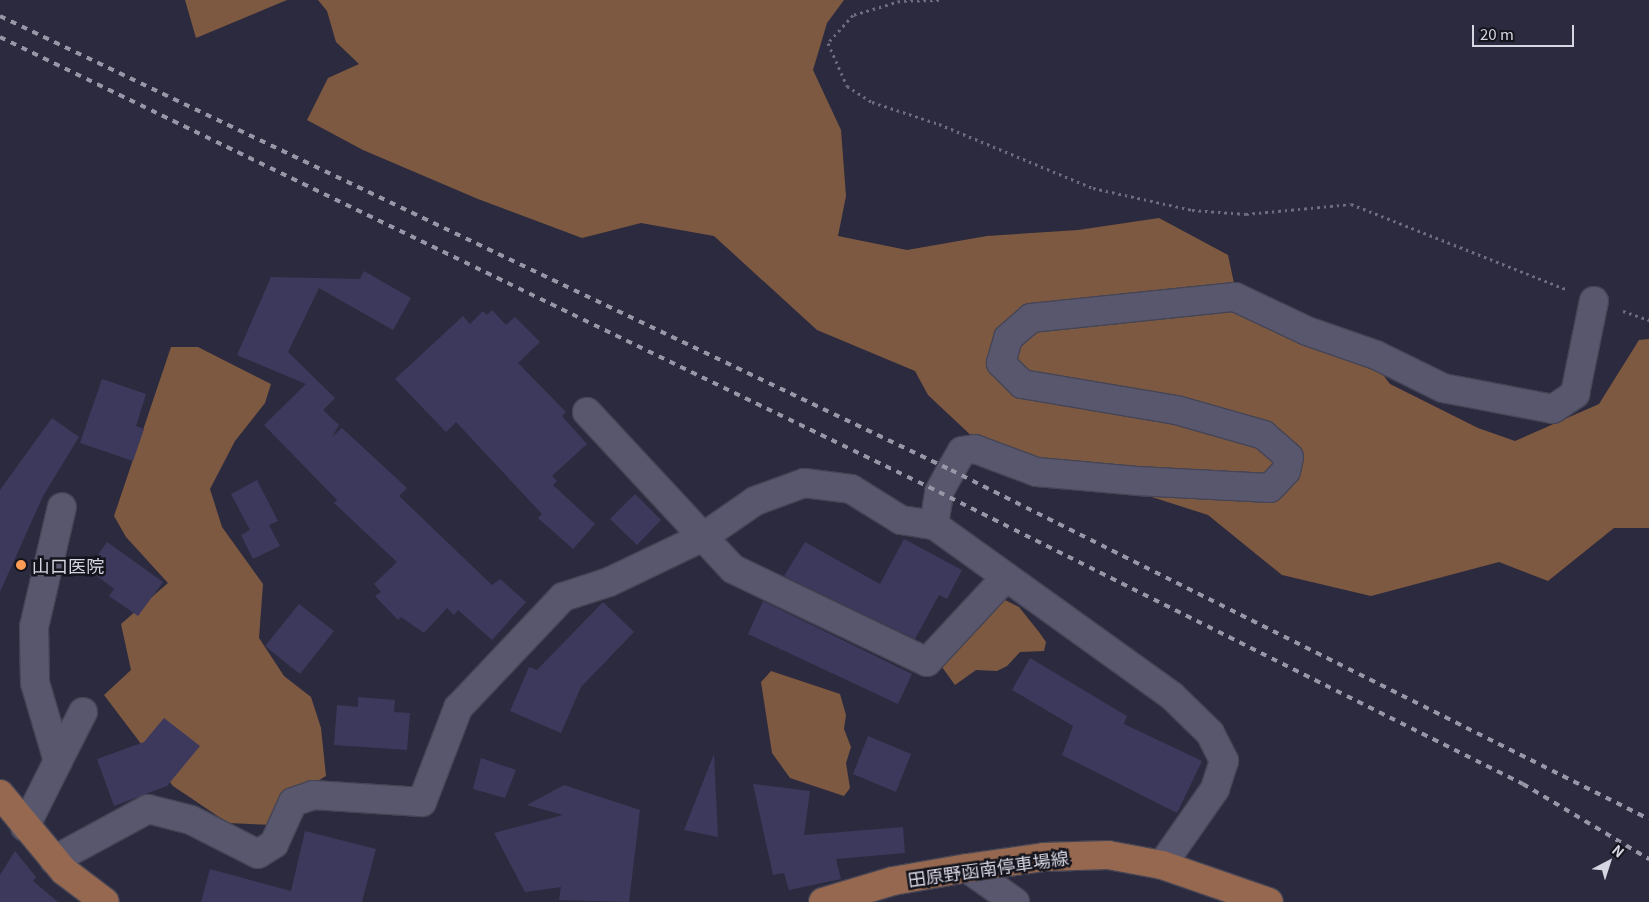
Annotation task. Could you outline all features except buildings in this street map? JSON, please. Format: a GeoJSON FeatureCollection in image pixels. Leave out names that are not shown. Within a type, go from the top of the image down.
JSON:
{"type":"FeatureCollection","features":[{"type":"Feature","properties":{"kind":"main road"},"geometry":{"type":"LineString","coordinates":[[0,794],[25,828],[54,860],[105,902]]}},
{"type":"Feature","properties":{"kind":"main road","name":"田原野函南停車場線"},"geometry":{"type":"LineString","coordinates":[[823,902],[893,881],[967,868],[1044,857],[1108,855],[1162,865],[1269,902]]}},
{"type":"Feature","properties":{"kind":"street"},"geometry":{"type":"LineString","coordinates":[[934,525],[939,492],[962,452],[975,449],[1037,472],[1137,481],[1270,488],[1286,471],[1289,457],[1264,435],[1176,410],[1061,394],[1022,384],[1001,364],[1008,338],[1030,318],[1235,297],[1307,331],[1376,355],[1443,388],[1553,409],[1575,394],[1594,301]]}},
{"type":"Feature","properties":{"kind":"street"},"geometry":{"type":"LineString","coordinates":[[587,412],[733,569],[927,662],[1004,579]]}},
{"type":"Feature","properties":{"kind":"street"},"geometry":{"type":"LineString","coordinates":[[54,860],[148,809],[191,820],[258,854],[274,844],[294,802],[313,795],[422,802],[458,708],[563,597],[609,582],[703,537],[755,501],[804,483],[851,489],[901,520],[934,525],[1004,579],[1172,696],[1210,734],[1224,761],[1215,789],[1162,865]]}},
{"type":"Feature","properties":{"kind":"street"},"geometry":{"type":"LineString","coordinates":[[58,761],[35,682],[34,627],[62,507]]}},
{"type":"Feature","properties":{"kind":"street"},"geometry":{"type":"LineString","coordinates":[[25,828],[83,712]]}},
{"type":"Feature","properties":{"kind":"street"},"geometry":{"type":"LineString","coordinates":[[967,868],[1015,902]]}},
{"type":"Feature","properties":{"kind":"path"},"geometry":{"type":"LineString","coordinates":[[939,0],[900,1],[853,15],[828,42],[847,86],[872,102],[939,124],[1093,188],[1192,210],[1246,214],[1351,204],[1594,301]]}},
{"type":"Feature","properties":{"kind":"shaded area"},"geometry":{"type":"Polygon","coordinates":[[[185,0],[287,0],[196,38],[185,0]]]}},
{"type":"Feature","properties":{"kind":"shaded area"},"geometry":{"type":"Polygon","coordinates":[[[318,0],[844,0],[827,23],[813,70],[841,130],[846,196],[838,236],[907,250],[987,236],[1078,230],[1159,218],[1228,255],[1235,288],[1262,303],[1349,330],[1390,384],[1478,428],[1515,441],[1599,404],[1639,340],[1649,339],[1649,528],[1614,528],[1548,581],[1499,562],[1371,596],[1282,575],[1208,515],[977,441],[928,395],[915,371],[817,330],[714,236],[641,223],[582,238],[478,199],[363,150],[307,120],[328,78],[359,64],[336,42],[327,11],[318,0]]]}},
{"type":"Feature","properties":{"kind":"shaded area"},"geometry":{"type":"Polygon","coordinates":[[[171,347],[198,347],[271,384],[265,403],[235,441],[210,489],[222,527],[263,584],[259,638],[284,676],[311,697],[321,728],[326,776],[296,794],[274,825],[228,823],[173,786],[104,695],[131,670],[121,624],[168,583],[126,537],[114,516],[171,347]]]}},
{"type":"Feature","properties":{"kind":"shaded area"},"geometry":{"type":"Polygon","coordinates":[[[1005,600],[1019,607],[1039,632],[1046,642],[1044,651],[1020,652],[1007,666],[997,671],[976,670],[955,685],[939,663],[989,605],[1005,600]]]}},
{"type":"Feature","properties":{"kind":"shaded area"},"geometry":{"type":"Polygon","coordinates":[[[771,671],[840,694],[846,715],[844,729],[851,747],[846,763],[850,788],[844,796],[790,778],[772,753],[761,682],[771,671]]]}},
{"type":"Feature","properties":{"kind":"railway"},"geometry":{"type":"LineString","coordinates":[[0,16],[951,470],[1649,819]]}},
{"type":"Feature","properties":{"kind":"railway"},"geometry":{"type":"LineString","coordinates":[[0,37],[939,492],[1523,784],[1649,859]]}},
{"type":"Feature","properties":{"kind":"place","name":"山口医院"},"geometry":{"type":"Point","coordinates":[21,565]}}]}
